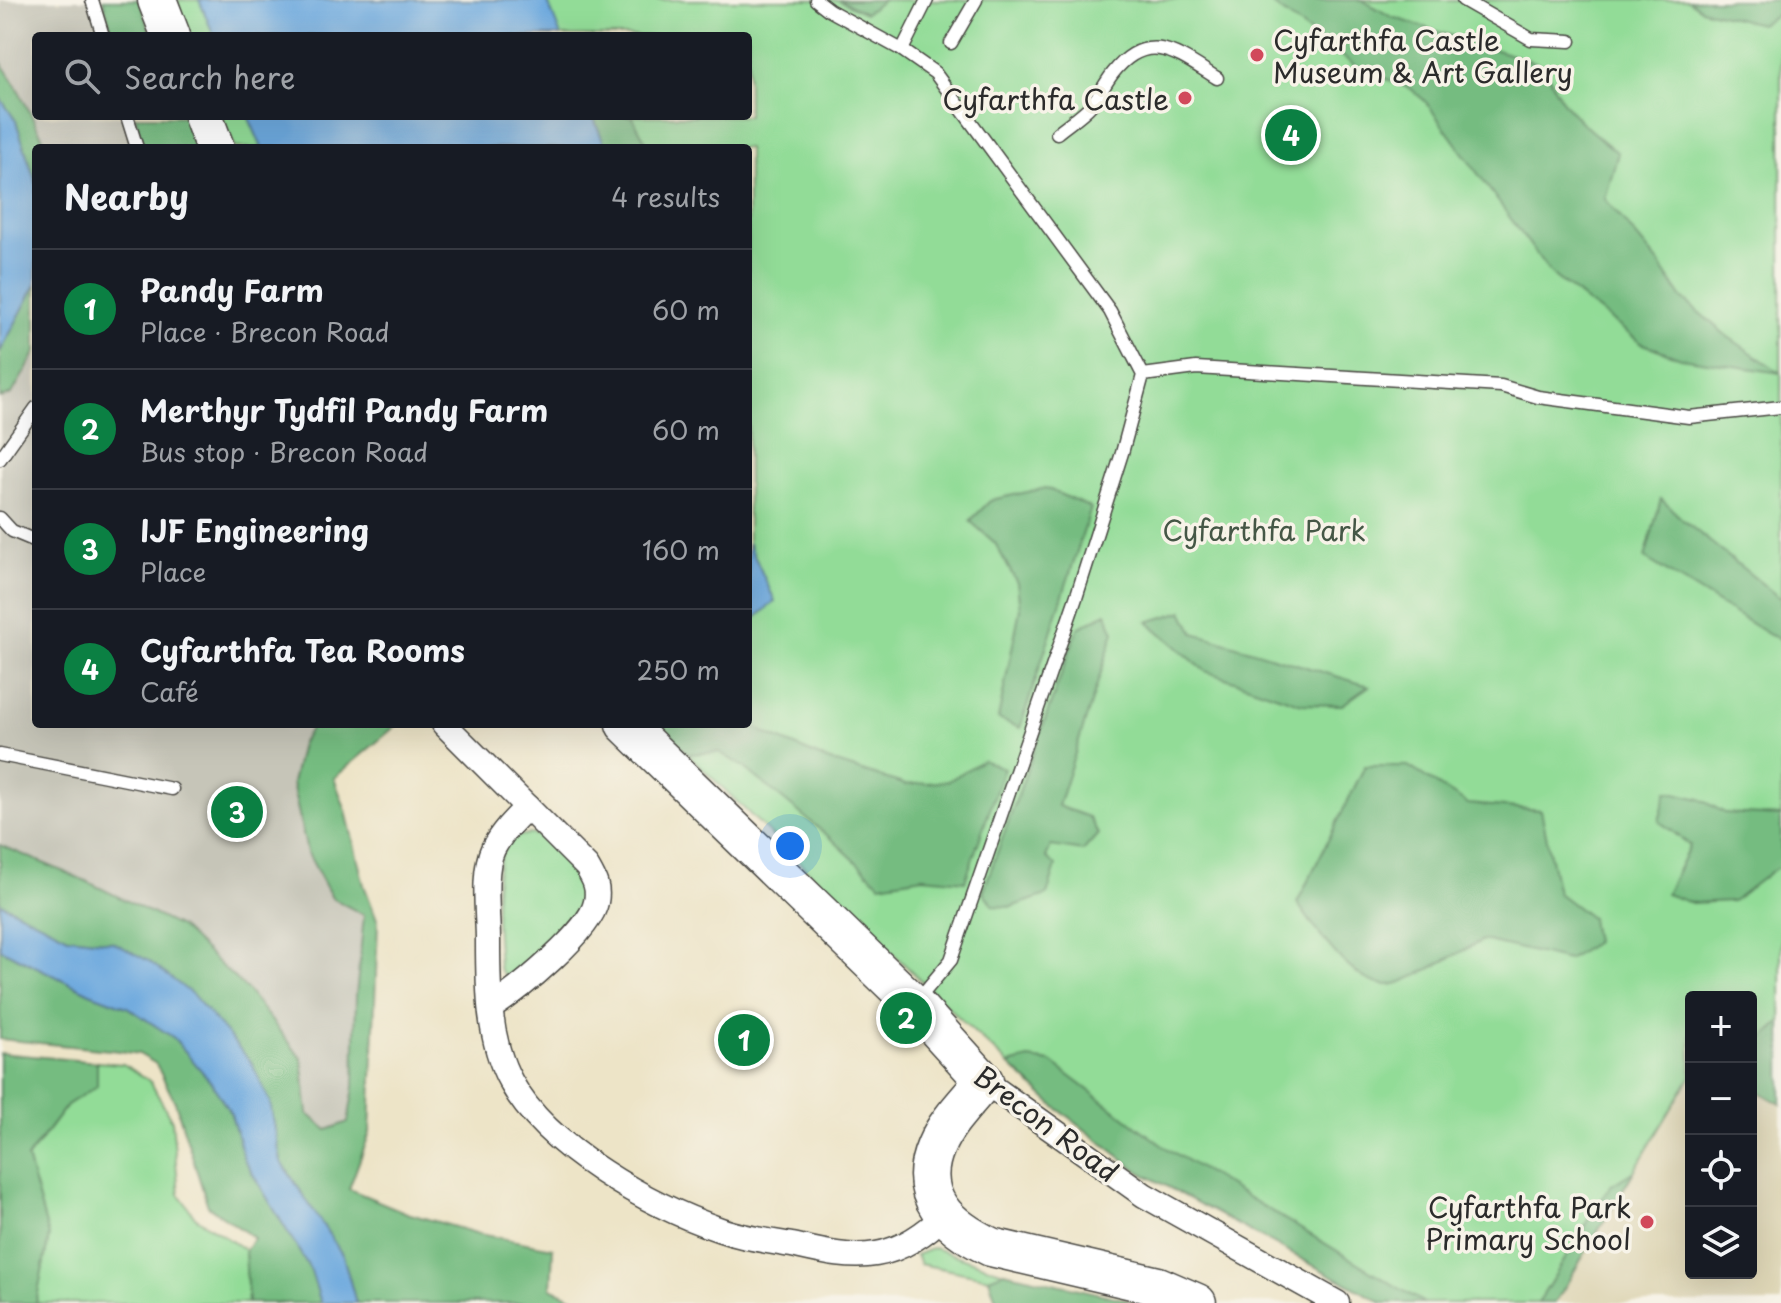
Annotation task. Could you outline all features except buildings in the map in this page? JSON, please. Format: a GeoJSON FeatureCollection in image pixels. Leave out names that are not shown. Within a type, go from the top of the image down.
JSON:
{"type":"FeatureCollection","features":[{"type":"Feature","properties":{"kind":"main road"},"geometry":{"type":"LineString","coordinates":[[157,0],[169,32]]}},
{"type":"Feature","properties":{"kind":"main road"},"geometry":{"type":"LineString","coordinates":[[204,120],[214,144]]}},
{"type":"Feature","properties":{"kind":"main road","name":"Brecon Road"},"geometry":{"type":"LineString","coordinates":[[629,728],[914,1004],[984,1081]]}},
{"type":"Feature","properties":{"kind":"main road"},"geometry":{"type":"LineString","coordinates":[[984,1081],[949,1124],[935,1148],[930,1173],[933,1203],[944,1215],[966,1235],[991,1247],[1158,1286],[1197,1303]]}},
{"type":"Feature","properties":{"kind":"street"},"geometry":{"type":"LineString","coordinates":[[448,728],[587,867],[597,883],[596,903],[589,919],[523,987],[492,1007]]}},
{"type":"Feature","properties":{"kind":"street"},"geometry":{"type":"LineString","coordinates":[[527,807],[491,852],[488,872],[488,971],[497,1054],[512,1085],[538,1119],[581,1156],[625,1185],[672,1211],[724,1232],[843,1255],[877,1254],[909,1242],[934,1226],[944,1215]]}},
{"type":"Feature","properties":{"kind":"street","name":"Brecon Road"},"geometry":{"type":"LineString","coordinates":[[984,1081],[1144,1195],[1337,1303]]}},
{"type":"Feature","properties":{"kind":"lane"},"geometry":{"type":"LineString","coordinates":[[92,0],[102,32]]}},
{"type":"Feature","properties":{"kind":"lane"},"geometry":{"type":"LineString","coordinates":[[816,0],[935,73],[1110,311],[1143,375],[1077,595],[951,960],[914,1004]]}},
{"type":"Feature","properties":{"kind":"lane"},"geometry":{"type":"LineString","coordinates":[[902,50],[927,0]]}},
{"type":"Feature","properties":{"kind":"lane"},"geometry":{"type":"LineString","coordinates":[[951,43],[976,0]]}},
{"type":"Feature","properties":{"kind":"lane"},"geometry":{"type":"LineString","coordinates":[[1463,0],[1531,39],[1570,41]]}},
{"type":"Feature","properties":{"kind":"lane"},"geometry":{"type":"LineString","coordinates":[[1057,133],[1091,106],[1112,74],[1131,54],[1154,47],[1179,55],[1217,78]]}},
{"type":"Feature","properties":{"kind":"lane"},"geometry":{"type":"LineString","coordinates":[[128,120],[136,144]]}},
{"type":"Feature","properties":{"kind":"lane"},"geometry":{"type":"LineString","coordinates":[[1143,375],[1196,368],[1501,386],[1538,397],[1689,417],[1781,407]]}},
{"type":"Feature","properties":{"kind":"lane"},"geometry":{"type":"LineString","coordinates":[[0,459],[32,414]]}},
{"type":"Feature","properties":{"kind":"lane"},"geometry":{"type":"LineString","coordinates":[[0,518],[12,531],[32,539]]}},
{"type":"Feature","properties":{"kind":"lane"},"geometry":{"type":"LineString","coordinates":[[0,755],[172,789]]}},
{"type":"Feature","properties":{"kind":"shaded area"},"geometry":{"type":"Polygon","coordinates":[[[0,0],[103,0],[112,32],[32,32],[32,117],[0,61],[0,0]]]}},
{"type":"Feature","properties":{"kind":"shaded area"},"geometry":{"type":"Polygon","coordinates":[[[34,120],[136,120],[143,144],[46,144],[34,120]]]}},
{"type":"Feature","properties":{"kind":"shaded area"},"geometry":{"type":"Polygon","coordinates":[[[32,359],[32,728],[311,728],[301,744],[292,783],[307,852],[332,898],[364,915],[356,996],[354,1087],[348,1122],[327,1130],[308,1114],[302,1059],[86,881],[0,845],[0,398],[12,394],[32,359]]]}},
{"type":"Feature","properties":{"kind":"shaded area","name":"Cyfarthfa Park Primary School"},"geometry":{"type":"Polygon","coordinates":[[[1685,1086],[1685,1279],[1757,1279],[1757,1090],[1781,1104],[1781,1303],[1555,1303],[1685,1086]]]}},
{"type":"Feature","properties":{"kind":"green space"},"geometry":{"type":"Polygon","coordinates":[[[103,0],[139,0],[151,32],[112,32],[103,0]]]}},
{"type":"Feature","properties":{"kind":"green space","name":"Cyfarthfa Park"},"geometry":{"type":"Polygon","coordinates":[[[177,0],[1781,0],[1781,1104],[1757,1090],[1757,991],[1685,991],[1685,1086],[1555,1303],[1383,1303],[1140,1172],[1053,1105],[977,1035],[661,728],[752,728],[752,144],[233,144],[223,120],[752,120],[752,32],[189,32],[177,0]]]}},
{"type":"Feature","properties":{"kind":"green space"},"geometry":{"type":"Polygon","coordinates":[[[839,0],[884,0],[865,13],[839,0]]]}},
{"type":"Feature","properties":{"kind":"green space"},"geometry":{"type":"Polygon","coordinates":[[[1266,0],[1362,0],[1392,17],[1547,66],[1557,93],[1565,104],[1618,153],[1605,199],[1658,262],[1682,298],[1727,336],[1781,373],[1681,358],[1641,343],[1551,274],[1425,101],[1411,89],[1357,67],[1266,0]]]}},
{"type":"Feature","properties":{"kind":"green space"},"geometry":{"type":"Polygon","coordinates":[[[1688,0],[1781,0],[1781,13],[1760,24],[1701,9],[1688,0]]]}},
{"type":"Feature","properties":{"kind":"green space"},"geometry":{"type":"Polygon","coordinates":[[[0,61],[46,144],[32,144],[32,171],[16,121],[0,98],[0,61]]]}},
{"type":"Feature","properties":{"kind":"green space"},"geometry":{"type":"Polygon","coordinates":[[[136,120],[187,120],[197,144],[143,144],[136,120]]]}},
{"type":"Feature","properties":{"kind":"green space"},"geometry":{"type":"Polygon","coordinates":[[[595,120],[634,120],[646,144],[604,144],[595,120]]]}},
{"type":"Feature","properties":{"kind":"green space"},"geometry":{"type":"Polygon","coordinates":[[[32,292],[32,359],[12,394],[0,398],[0,352],[32,292]]]}},
{"type":"Feature","properties":{"kind":"green space"},"geometry":{"type":"Polygon","coordinates":[[[1046,488],[1091,508],[1020,728],[998,719],[1020,609],[1017,583],[995,543],[970,521],[991,500],[1046,488]]]}},
{"type":"Feature","properties":{"kind":"green space"},"geometry":{"type":"Polygon","coordinates":[[[1661,499],[1781,599],[1781,639],[1645,558],[1661,499]]]}},
{"type":"Feature","properties":{"kind":"green space"},"geometry":{"type":"Polygon","coordinates":[[[1183,611],[1194,633],[1369,686],[1342,705],[1302,704],[1205,671],[1148,622],[1183,611]]]}},
{"type":"Feature","properties":{"kind":"green space"},"geometry":{"type":"Polygon","coordinates":[[[1106,613],[1114,632],[1058,806],[1089,817],[1098,834],[1083,851],[1051,846],[1046,857],[1056,866],[1047,895],[1011,907],[994,906],[983,892],[1078,628],[1106,613]]]}},
{"type":"Feature","properties":{"kind":"green space"},"geometry":{"type":"Polygon","coordinates":[[[752,725],[827,760],[906,785],[948,781],[983,760],[1004,768],[965,881],[923,877],[880,884],[834,841],[745,768],[719,752],[688,754],[661,728],[752,728],[752,725]]]}},
{"type":"Feature","properties":{"kind":"green space"},"geometry":{"type":"Polygon","coordinates":[[[311,728],[393,728],[334,778],[346,811],[364,885],[378,922],[370,1132],[349,1189],[407,1213],[479,1234],[553,1248],[551,1288],[584,1303],[356,1303],[343,1256],[281,1161],[270,1103],[113,942],[68,937],[0,903],[0,845],[86,881],[180,927],[247,990],[302,1059],[308,1114],[327,1130],[348,1122],[354,1087],[356,996],[364,915],[332,898],[307,852],[292,783],[301,744],[311,728]]]}},
{"type":"Feature","properties":{"kind":"green space"},"geometry":{"type":"Polygon","coordinates":[[[1365,766],[1408,766],[1468,804],[1541,810],[1558,893],[1591,918],[1595,942],[1568,960],[1483,940],[1399,983],[1384,985],[1354,971],[1340,959],[1297,903],[1365,766]]]}},
{"type":"Feature","properties":{"kind":"green space"},"geometry":{"type":"Polygon","coordinates":[[[1667,791],[1700,799],[1725,813],[1781,816],[1781,868],[1776,868],[1733,901],[1691,903],[1666,894],[1690,845],[1659,821],[1667,791]]]}},
{"type":"Feature","properties":{"kind":"green space"},"geometry":{"type":"Polygon","coordinates":[[[530,834],[547,840],[560,850],[581,878],[583,895],[572,923],[562,936],[515,978],[504,975],[499,968],[497,880],[504,849],[514,838],[530,834]]]}},
{"type":"Feature","properties":{"kind":"green space"},"geometry":{"type":"Polygon","coordinates":[[[0,949],[90,993],[127,1007],[174,1038],[211,1082],[231,1114],[244,1159],[311,1271],[321,1303],[248,1303],[245,1250],[254,1238],[208,1206],[175,1102],[156,1064],[139,1054],[0,1039],[0,949]]]}},
{"type":"Feature","properties":{"kind":"green space"},"geometry":{"type":"Polygon","coordinates":[[[1781,1022],[1781,1104],[1757,1090],[1757,1044],[1781,1022]]]}},
{"type":"Feature","properties":{"kind":"green space"},"geometry":{"type":"Polygon","coordinates":[[[0,1053],[97,1062],[97,1086],[67,1105],[27,1158],[49,1236],[36,1303],[0,1303],[0,1053]]]}},
{"type":"Feature","properties":{"kind":"green space"},"geometry":{"type":"Polygon","coordinates":[[[1029,1059],[1051,1062],[1163,1146],[1424,1303],[1383,1303],[1140,1172],[1053,1105],[1009,1064],[1029,1059]]]}},
{"type":"Feature","properties":{"kind":"green space"},"geometry":{"type":"Polygon","coordinates":[[[97,1062],[123,1064],[150,1081],[172,1121],[179,1194],[195,1217],[245,1250],[248,1303],[36,1303],[49,1236],[27,1159],[67,1105],[97,1085],[97,1062]]]}},
{"type":"Feature","properties":{"kind":"green space"},"geometry":{"type":"Polygon","coordinates":[[[1634,1171],[1555,1303],[1538,1303],[1610,1186],[1634,1171]]]}},
{"type":"Feature","properties":{"kind":"green space"},"geometry":{"type":"Polygon","coordinates":[[[934,1248],[1004,1272],[989,1278],[920,1264],[916,1255],[934,1248]]]}},
{"type":"Feature","properties":{"kind":"green space"},"geometry":{"type":"Polygon","coordinates":[[[1004,1272],[1135,1303],[997,1303],[989,1278],[1004,1272]]]}},
{"type":"Feature","properties":{"kind":"water"},"geometry":{"type":"Polygon","coordinates":[[[199,0],[547,0],[559,32],[212,32],[199,0]]]}},
{"type":"Feature","properties":{"kind":"water"},"geometry":{"type":"Polygon","coordinates":[[[0,98],[16,121],[32,171],[32,292],[0,352],[0,98]]]}},
{"type":"Feature","properties":{"kind":"water"},"geometry":{"type":"Polygon","coordinates":[[[250,120],[595,120],[604,144],[260,144],[250,120]]]}},
{"type":"Feature","properties":{"kind":"water"},"geometry":{"type":"Polygon","coordinates":[[[752,551],[775,601],[752,621],[752,551]]]}},
{"type":"Feature","properties":{"kind":"water"},"geometry":{"type":"Polygon","coordinates":[[[0,903],[68,937],[113,942],[149,961],[193,995],[252,1063],[270,1103],[281,1161],[343,1256],[356,1303],[321,1303],[311,1271],[244,1159],[231,1114],[211,1082],[174,1038],[127,1007],[90,993],[0,949],[0,903]]]}},
{"type":"Feature","properties":{"kind":"place","name":"Cyfarthfa Castle Museum & Art Gallery"},"geometry":{"type":"Point","coordinates":[1257,55]}},
{"type":"Feature","properties":{"kind":"place","name":"Cyfarthfa Castle"},"geometry":{"type":"Point","coordinates":[1185,98]}},
{"type":"Feature","properties":{"kind":"place","name":"Cyfarthfa Tea Rooms"},"geometry":{"type":"Point","coordinates":[1291,135]}},
{"type":"Feature","properties":{"kind":"place","name":"IJF Engineering"},"geometry":{"type":"Point","coordinates":[237,812]}},
{"type":"Feature","properties":{"kind":"place","name":"Merthyr Tydfil Pandy Farm"},"geometry":{"type":"Point","coordinates":[906,1018]}},
{"type":"Feature","properties":{"kind":"place","name":"Pandy Farm"},"geometry":{"type":"Point","coordinates":[744,1040]}},
{"type":"Feature","properties":{"kind":"place","name":"Cyfarthfa Park Primary School"},"geometry":{"type":"Point","coordinates":[1647,1222]}}]}
